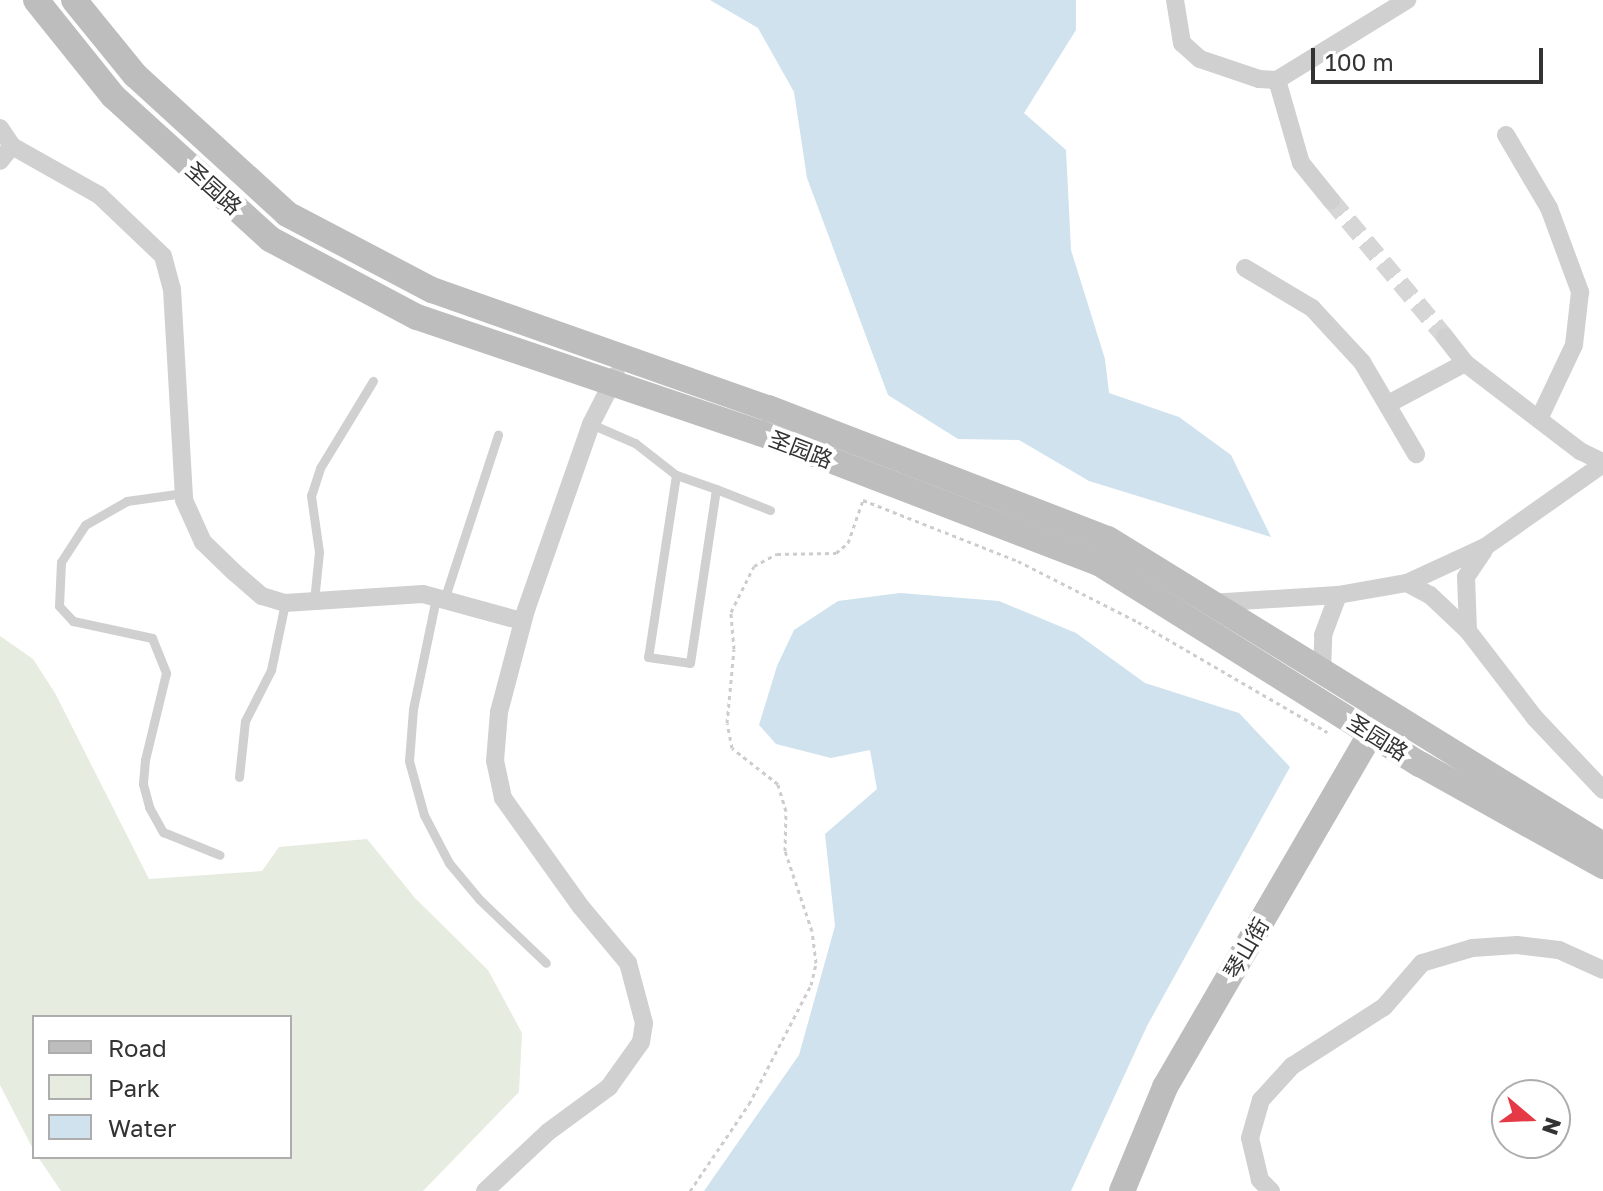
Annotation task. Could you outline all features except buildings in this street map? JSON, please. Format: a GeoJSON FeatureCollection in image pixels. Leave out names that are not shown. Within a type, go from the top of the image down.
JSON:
{"type":"FeatureCollection","features":[{"type":"Feature","properties":{"kind":"street","name":"圣园路"},"geometry":{"type":"LineString","coordinates":[[36,0],[113,96],[270,239],[417,317],[760,433],[1099,563],[1377,722],[1603,845]]}},
{"type":"Feature","properties":{"kind":"street","name":"圣园路"},"geometry":{"type":"LineString","coordinates":[[74,0],[135,75],[287,214],[432,290],[623,357],[1108,539],[1322,672],[1377,722],[1603,866]]}},
{"type":"Feature","properties":{"kind":"street"},"geometry":{"type":"LineString","coordinates":[[1175,0],[1182,43],[1200,59],[1259,79],[1277,80],[1407,0]]}},
{"type":"Feature","properties":{"kind":"street"},"geometry":{"type":"LineString","coordinates":[[1277,80],[1301,163],[1331,200]]}},
{"type":"Feature","properties":{"kind":"street"},"geometry":{"type":"LineString","coordinates":[[0,128],[6,153],[99,195],[163,256],[172,289],[184,493],[191,521],[203,542],[262,596],[285,603],[400,594],[440,599],[522,621]]}},
{"type":"Feature","properties":{"kind":"street"},"geometry":{"type":"LineString","coordinates":[[1506,135],[1549,208],[1580,292],[1574,345],[1539,419]]}},
{"type":"Feature","properties":{"kind":"street"},"geometry":{"type":"LineString","coordinates":[[1245,268],[1312,308],[1362,362],[1390,403],[1416,454]]}},
{"type":"Feature","properties":{"kind":"street"},"geometry":{"type":"LineString","coordinates":[[1210,603],[1338,595],[1407,583],[1485,547],[1603,463],[1465,363],[1445,337]]}},
{"type":"Feature","properties":{"kind":"street"},"geometry":{"type":"LineString","coordinates":[[485,1191],[548,1132],[609,1087],[641,1042],[644,1023],[628,963],[581,907],[503,798],[495,761],[499,712],[522,621],[591,424],[623,357]]}},
{"type":"Feature","properties":{"kind":"street"},"geometry":{"type":"LineString","coordinates":[[1390,403],[1465,363]]}},
{"type":"Feature","properties":{"kind":"street"},"geometry":{"type":"LineString","coordinates":[[1468,631],[1466,577],[1485,547]]}},
{"type":"Feature","properties":{"kind":"street"},"geometry":{"type":"LineString","coordinates":[[1407,583],[1430,595],[1468,631],[1535,718],[1603,790]]}},
{"type":"Feature","properties":{"kind":"street"},"geometry":{"type":"LineString","coordinates":[[1322,672],[1323,635],[1338,595]]}},
{"type":"Feature","properties":{"kind":"street","name":"琴山街"},"geometry":{"type":"LineString","coordinates":[[1122,1191],[1165,1087],[1377,722]]}},
{"type":"Feature","properties":{"kind":"street"},"geometry":{"type":"LineString","coordinates":[[1271,1191],[1260,1180],[1250,1138],[1261,1100],[1292,1066],[1384,1007],[1422,963],[1472,948],[1517,945],[1559,950],[1603,970]]}},
{"type":"Feature","properties":{"kind":"lane"},"geometry":{"type":"LineString","coordinates":[[314,601],[319,552],[311,496],[320,468],[373,381]]}},
{"type":"Feature","properties":{"kind":"lane"},"geometry":{"type":"LineString","coordinates":[[591,424],[635,443],[676,475],[770,510]]}},
{"type":"Feature","properties":{"kind":"lane"},"geometry":{"type":"LineString","coordinates":[[498,435],[440,599],[413,709],[409,761],[424,815],[449,863],[480,900],[546,963]]}},
{"type":"Feature","properties":{"kind":"lane"},"geometry":{"type":"LineString","coordinates":[[676,475],[648,657],[690,663],[716,489]]}},
{"type":"Feature","properties":{"kind":"lane"},"geometry":{"type":"LineString","coordinates":[[184,493],[127,501],[85,525],[61,562],[59,606],[73,621],[152,638],[166,673],[145,760],[143,784],[149,807],[163,832],[220,855]]}},
{"type":"Feature","properties":{"kind":"lane"},"geometry":{"type":"LineString","coordinates":[[239,777],[245,721],[271,670],[285,603]]}},
{"type":"Feature","properties":{"kind":"path"},"geometry":{"type":"LineString","coordinates":[[690,1191],[749,1104],[811,985],[816,963],[812,931],[785,851],[786,811],[778,784],[732,748],[727,723],[734,649],[731,612],[754,566],[777,554],[836,553],[848,543],[863,500],[1072,588],[1241,679],[1334,736]]}},
{"type":"Feature","properties":{"kind":"green space"},"geometry":{"type":"Polygon","coordinates":[[[0,636],[33,659],[55,693],[149,879],[262,871],[279,847],[367,839],[415,898],[488,970],[522,1033],[519,1092],[423,1191],[61,1191],[39,1159],[292,1159],[292,1015],[32,1015],[32,1147],[0,1085],[0,636]]]}},
{"type":"Feature","properties":{"kind":"water"},"geometry":{"type":"Polygon","coordinates":[[[710,0],[1076,0],[1076,30],[1024,113],[1066,150],[1071,250],[1105,359],[1109,393],[1179,417],[1231,455],[1271,537],[1089,481],[1019,440],[958,439],[888,395],[807,178],[794,92],[758,28],[710,0]]]}},
{"type":"Feature","properties":{"kind":"water"},"geometry":{"type":"Polygon","coordinates":[[[900,593],[999,601],[1076,633],[1145,683],[1239,713],[1290,767],[1147,1026],[1071,1191],[704,1191],[799,1055],[835,926],[825,834],[877,789],[870,750],[831,758],[776,744],[759,725],[777,666],[794,630],[838,601],[900,593]]]}},
{"type":"Feature","properties":{"kind":"tunnel"},"geometry":{"type":"LineString","coordinates":[[1331,200],[1445,337]]}}]}
